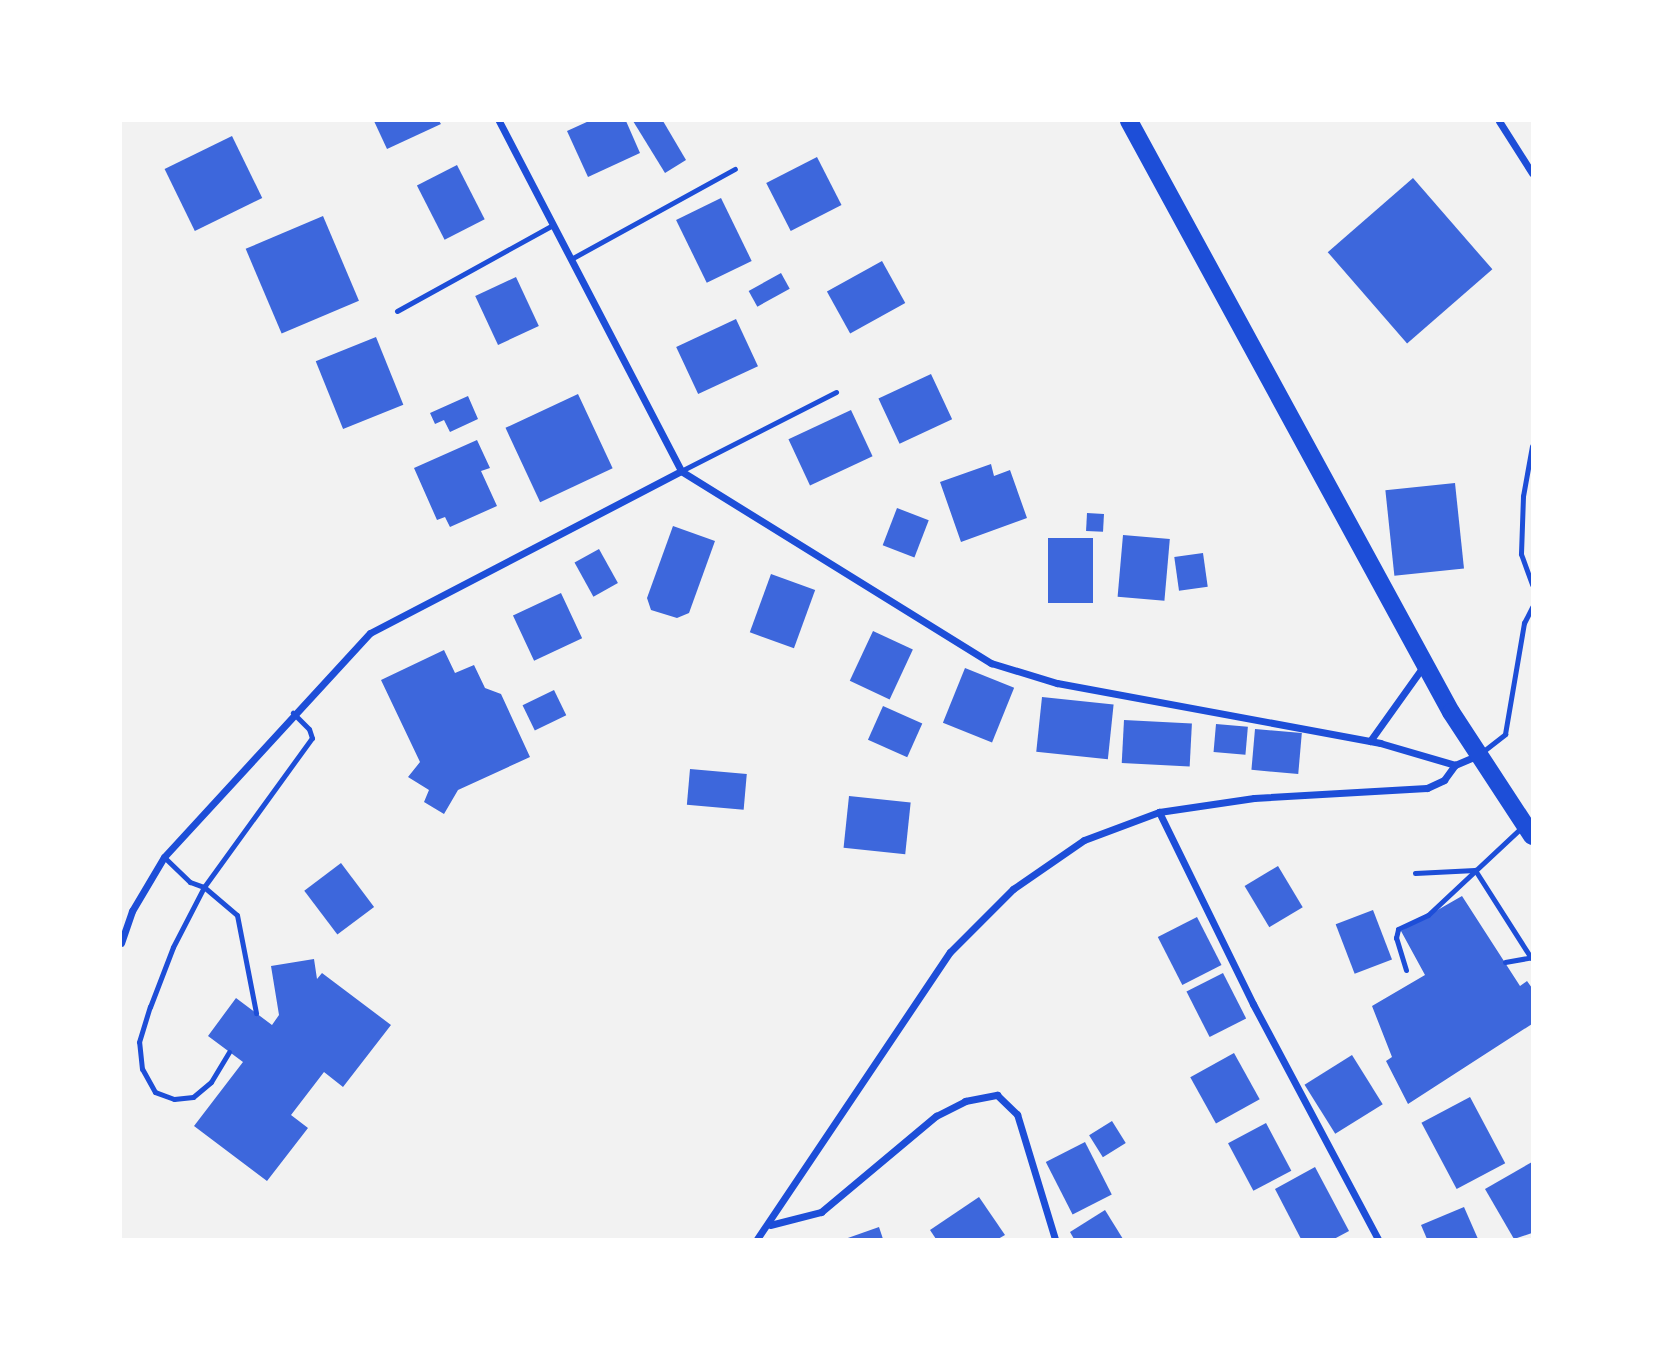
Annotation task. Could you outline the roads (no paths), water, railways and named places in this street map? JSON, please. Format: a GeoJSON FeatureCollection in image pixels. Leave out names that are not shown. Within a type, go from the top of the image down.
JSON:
{"type":"FeatureCollection","features":[{"type":"Feature","properties":{"kind":"main road"},"geometry":{"type":"LineString","coordinates":[[1129,121],[1425,664],[1529,831]]}},
{"type":"Feature","properties":{"kind":"street"},"geometry":{"type":"LineString","coordinates":[[499,121],[681,471],[991,663],[1057,683],[1370,741],[1455,765]]}},
{"type":"Feature","properties":{"kind":"street"},"geometry":{"type":"LineString","coordinates":[[1499,121],[1532,173]]}},
{"type":"Feature","properties":{"kind":"street"},"geometry":{"type":"LineString","coordinates":[[121,943],[132,911],[164,857],[293,713],[370,633],[681,471]]}},
{"type":"Feature","properties":{"kind":"street"},"geometry":{"type":"LineString","coordinates":[[1370,741],[1425,664]]}},
{"type":"Feature","properties":{"kind":"street"},"geometry":{"type":"LineString","coordinates":[[757,1239],[770,1224],[950,952],[1013,889],[1084,840],[1159,812],[1254,798],[1427,788],[1444,780],[1455,765],[1479,754]]}},
{"type":"Feature","properties":{"kind":"street"},"geometry":{"type":"LineString","coordinates":[[1159,812],[1253,1004],[1378,1239]]}},
{"type":"Feature","properties":{"kind":"street"},"geometry":{"type":"LineString","coordinates":[[770,1224],[821,1212],[936,1116],[965,1101],[998,1095],[1017,1114],[1055,1239]]}},
{"type":"Feature","properties":{"kind":"lane"},"geometry":{"type":"LineString","coordinates":[[571,259],[735,169]]}},
{"type":"Feature","properties":{"kind":"lane"},"geometry":{"type":"LineString","coordinates":[[397,311],[553,225]]}},
{"type":"Feature","properties":{"kind":"lane"},"geometry":{"type":"LineString","coordinates":[[681,471],[836,391]]}},
{"type":"Feature","properties":{"kind":"lane"},"geometry":{"type":"LineString","coordinates":[[1532,446],[1523,496],[1521,554],[1532,585]]}},
{"type":"Feature","properties":{"kind":"lane"},"geometry":{"type":"LineString","coordinates":[[1479,754],[1505,734],[1524,623],[1532,607]]}},
{"type":"Feature","properties":{"kind":"lane"},"geometry":{"type":"LineString","coordinates":[[229,1052],[211,1082],[193,1097],[174,1099],[155,1092],[142,1069],[139,1042],[173,947],[204,887],[312,738],[309,729],[293,713]]}},
{"type":"Feature","properties":{"kind":"lane"},"geometry":{"type":"LineString","coordinates":[[1406,970],[1396,938],[1398,929],[1428,915],[1475,870],[1529,831]]}},
{"type":"Feature","properties":{"kind":"lane"},"geometry":{"type":"LineString","coordinates":[[164,857],[190,882],[204,887],[237,915],[256,1013]]}},
{"type":"Feature","properties":{"kind":"lane"},"geometry":{"type":"LineString","coordinates":[[1415,873],[1475,870]]}},
{"type":"Feature","properties":{"kind":"lane"},"geometry":{"type":"LineString","coordinates":[[1475,870],[1532,958],[1505,962]]}}]}
